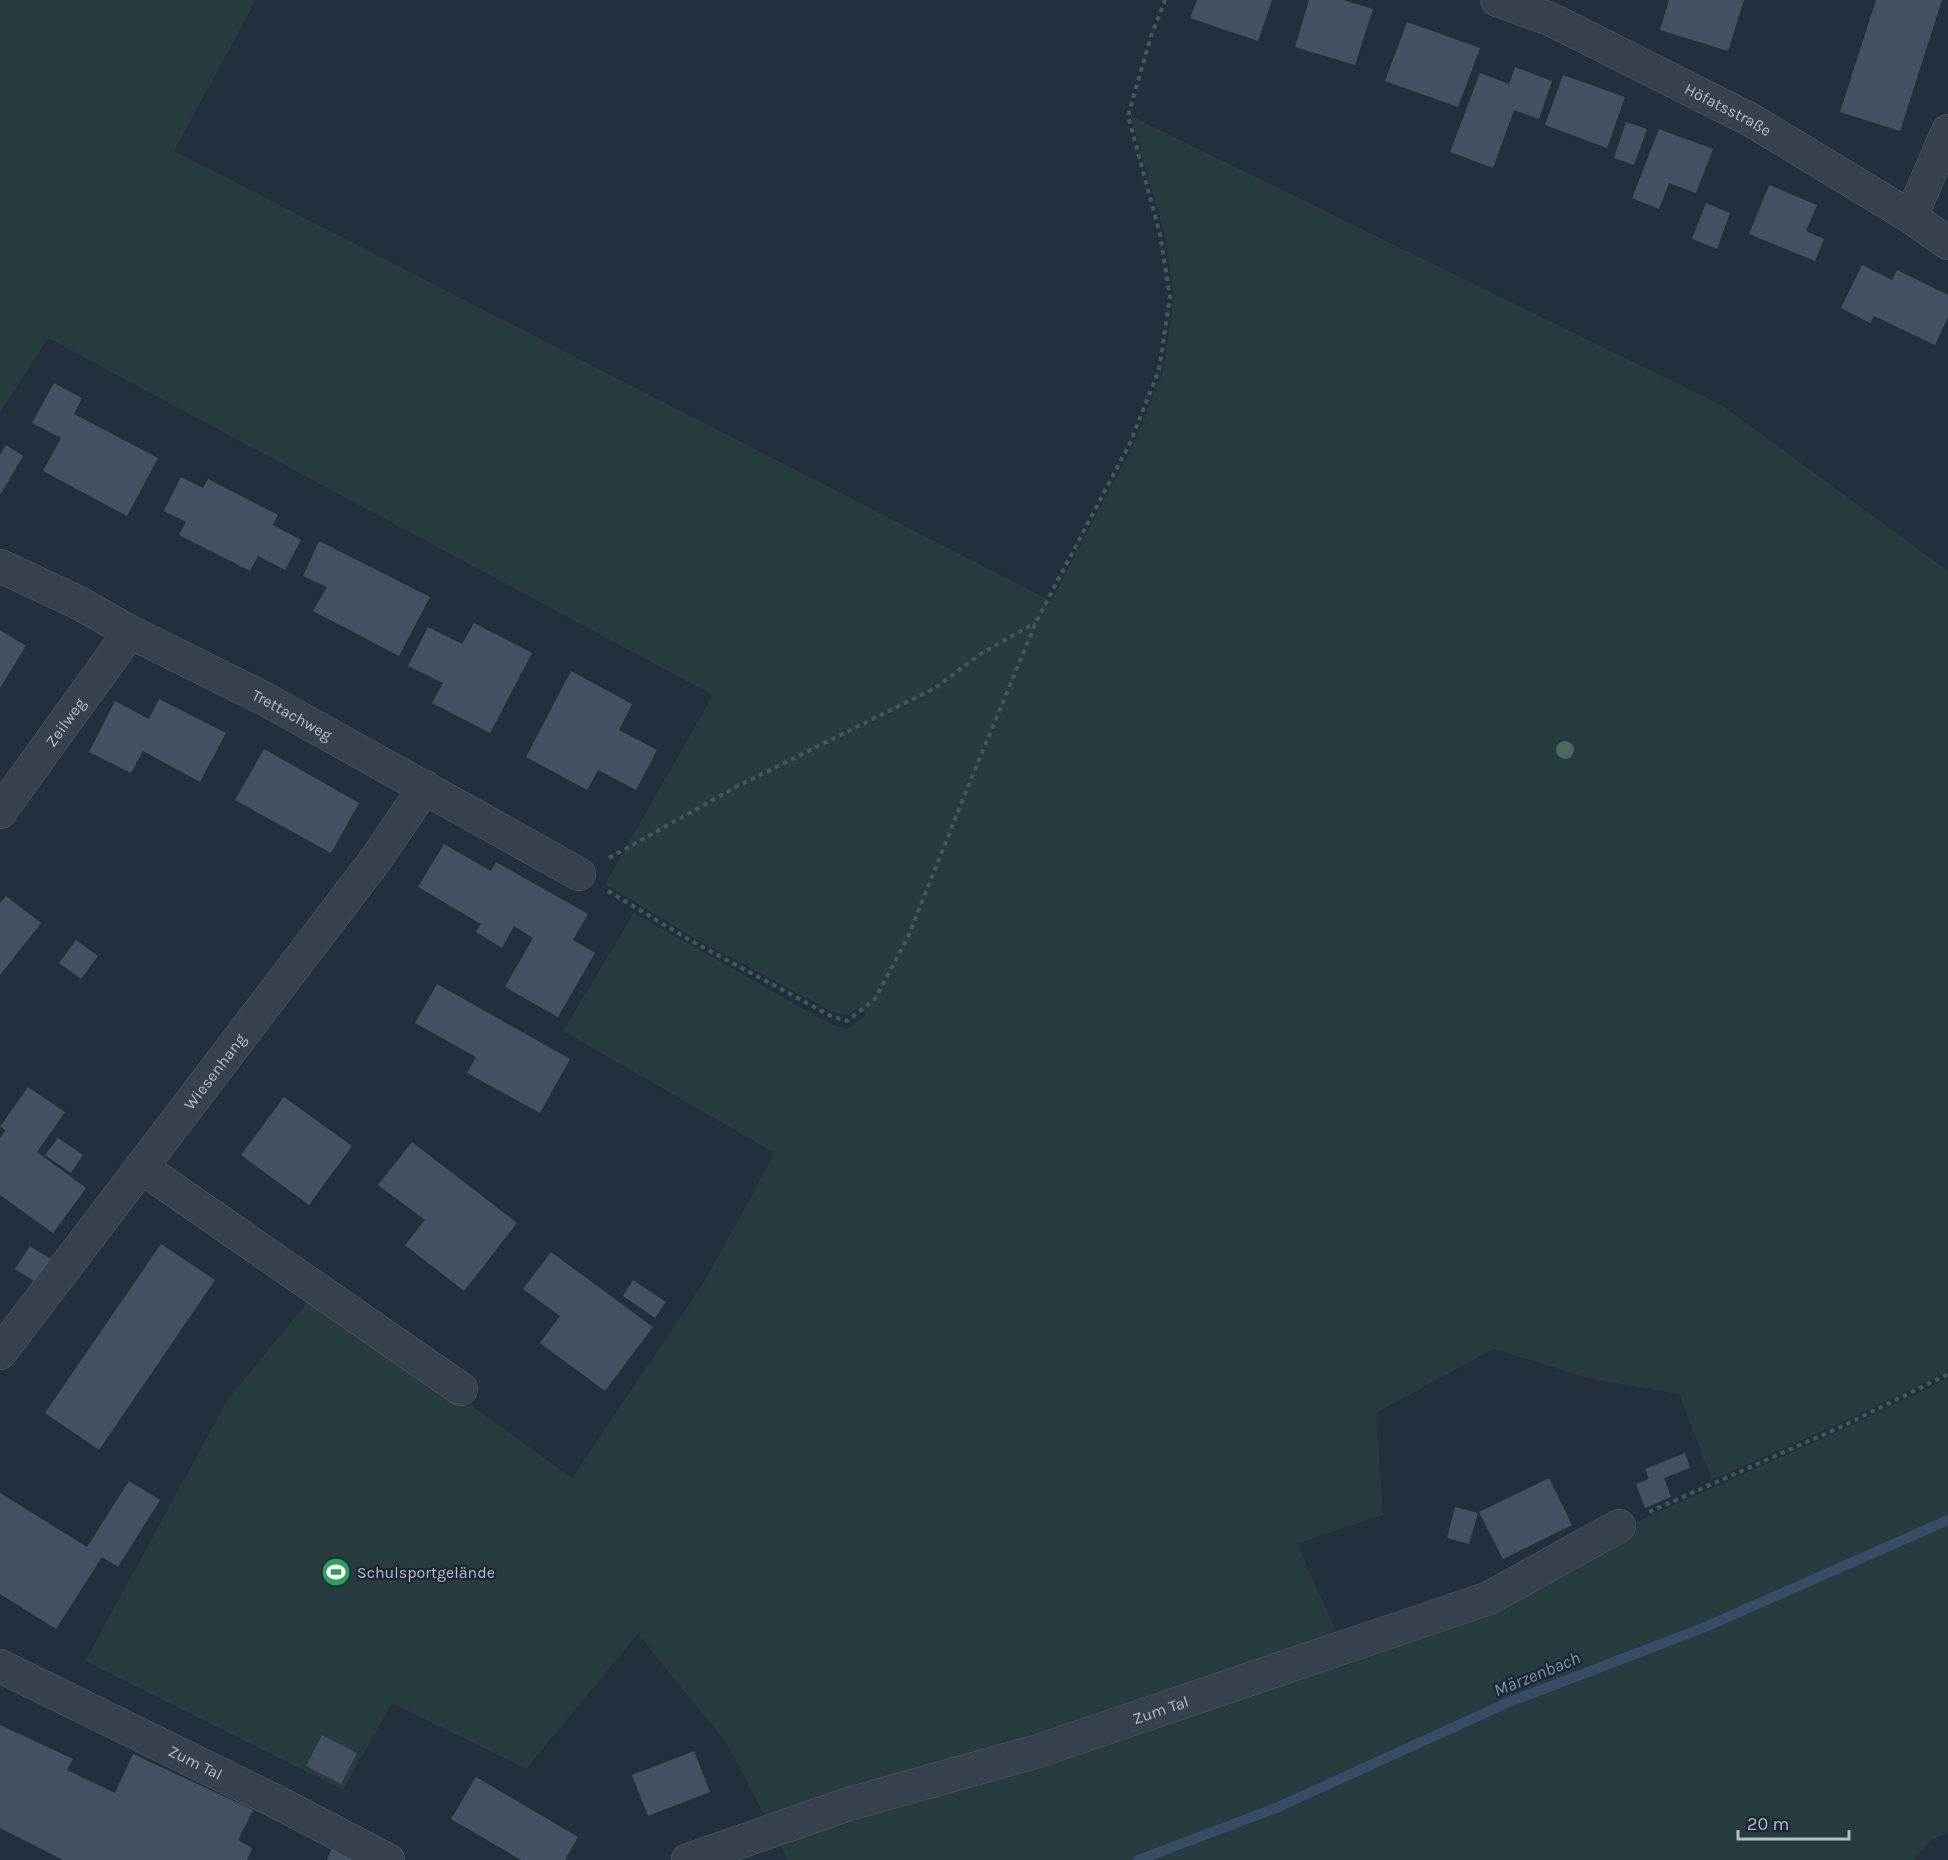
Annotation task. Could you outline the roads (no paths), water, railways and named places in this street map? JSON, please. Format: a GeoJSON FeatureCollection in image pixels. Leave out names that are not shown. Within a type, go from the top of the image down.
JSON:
{"type":"FeatureCollection","features":[{"type":"Feature","properties":{"kind":"street","name":"Höfatsstraße"},"geometry":{"type":"LineString","coordinates":[[1497,0],[1550,19],[1751,120],[1911,217],[1948,243]]}},
{"type":"Feature","properties":{"kind":"street"},"geometry":{"type":"LineString","coordinates":[[1911,217],[1948,131]]}},
{"type":"Feature","properties":{"kind":"street","name":"Trettachweg"},"geometry":{"type":"LineString","coordinates":[[0,566],[79,603],[130,632],[265,699],[579,874]]}},
{"type":"Feature","properties":{"kind":"street","name":"Zeilweg"},"geometry":{"type":"LineString","coordinates":[[0,812],[130,632]]}},
{"type":"Feature","properties":{"kind":"street","name":"Wiesenhang"},"geometry":{"type":"LineString","coordinates":[[0,1353],[376,858],[425,787]]}},
{"type":"Feature","properties":{"kind":"street"},"geometry":{"type":"LineString","coordinates":[[141,1167],[461,1389]]}},
{"type":"Feature","properties":{"kind":"street","name":"Zum Tal"},"geometry":{"type":"LineString","coordinates":[[688,1860],[849,1804],[1038,1751],[1489,1598],[1619,1526]]}},
{"type":"Feature","properties":{"kind":"street","name":"Zum Tal"},"geometry":{"type":"LineString","coordinates":[[0,1666],[388,1860]]}},
{"type":"Feature","properties":{"kind":"waterway","name":"Märzenbach"},"geometry":{"type":"LineString","coordinates":[[1138,1860],[1276,1808],[1509,1702],[1703,1628],[1948,1520]]}},
{"type":"Feature","properties":{"kind":"place","name":"Schulsportgelände"},"geometry":{"type":"Point","coordinates":[336,1572]}}]}
